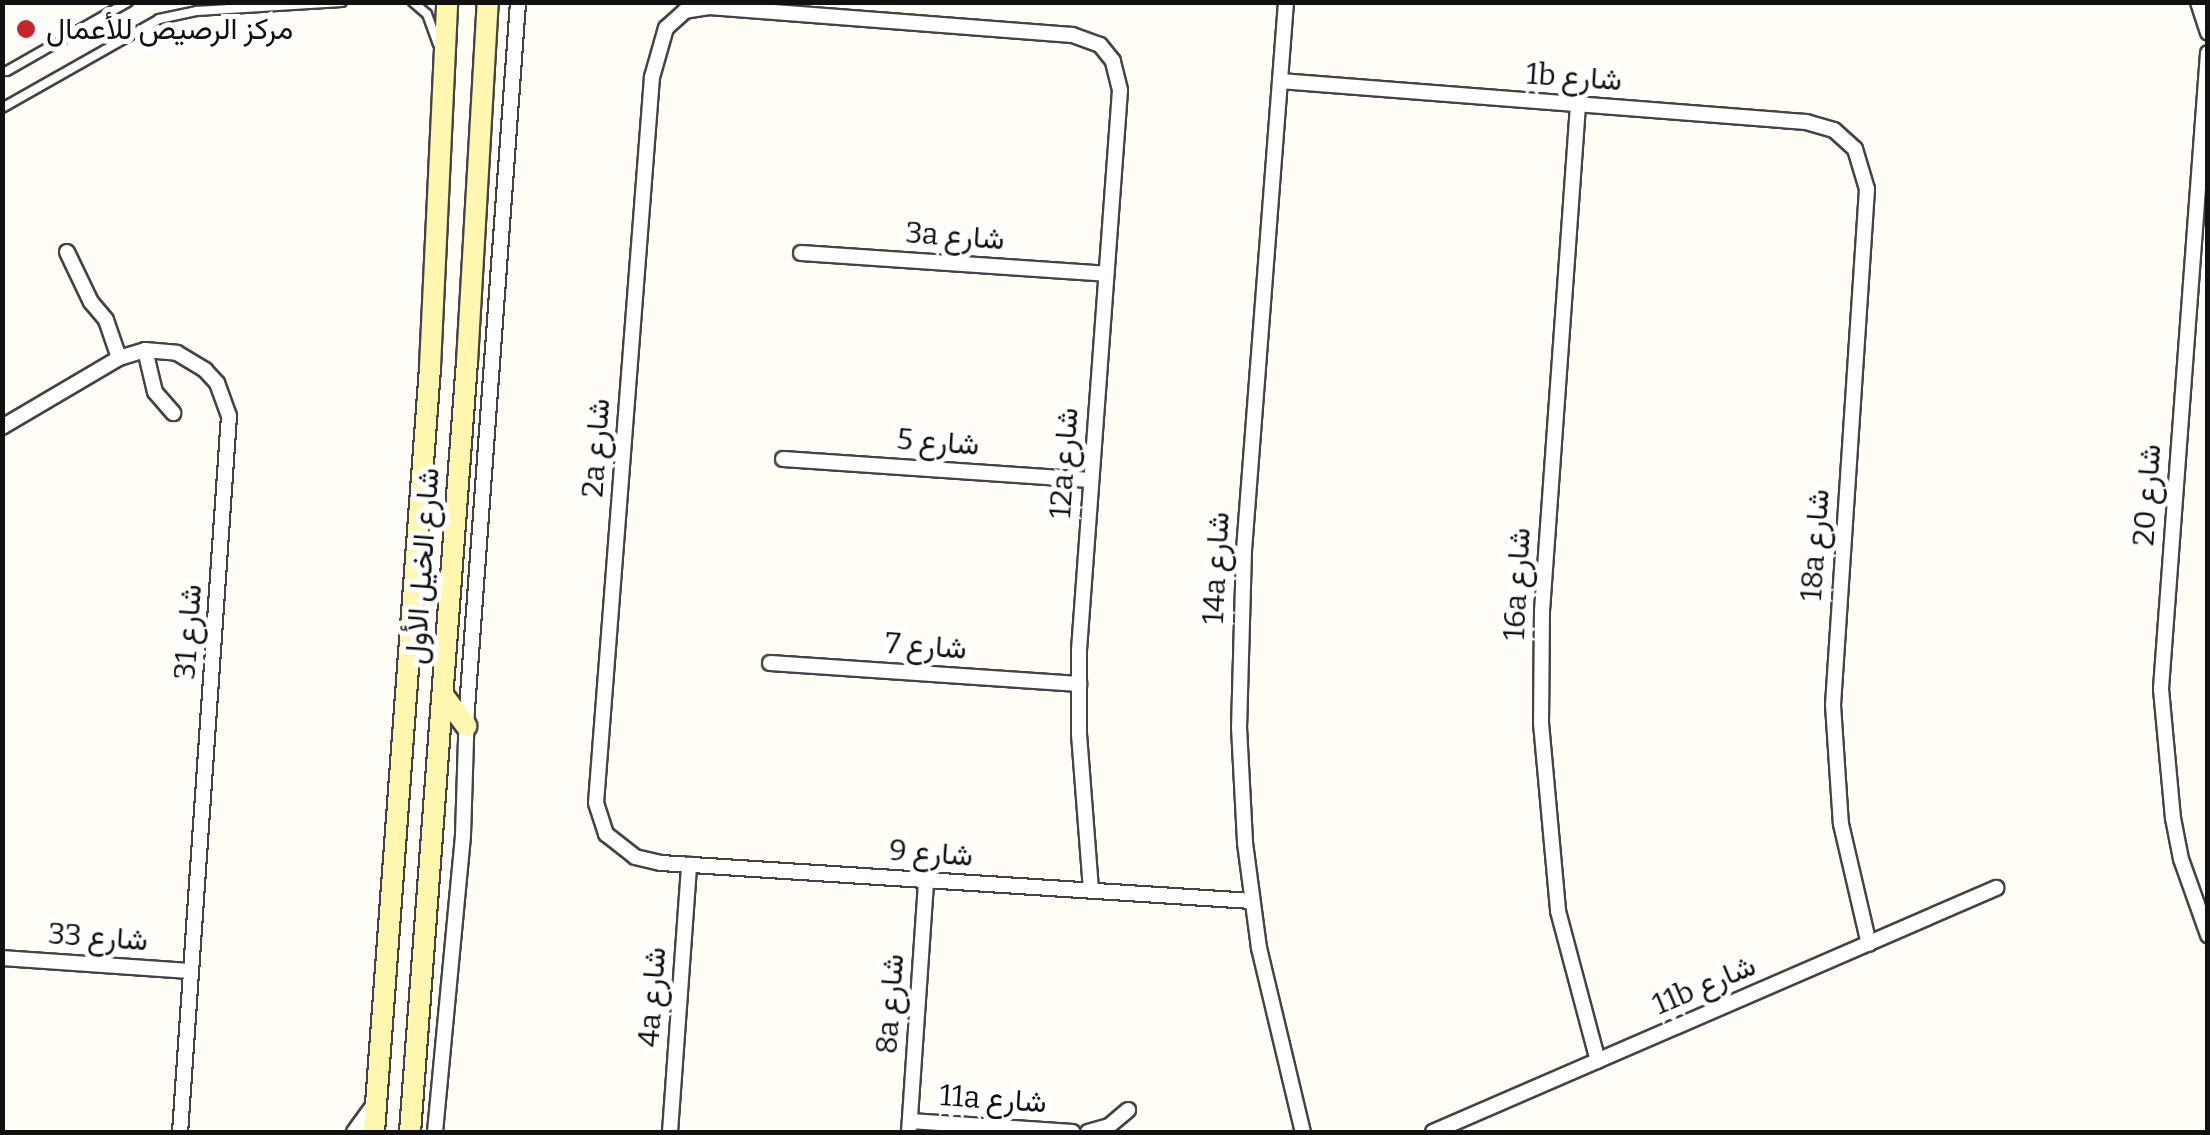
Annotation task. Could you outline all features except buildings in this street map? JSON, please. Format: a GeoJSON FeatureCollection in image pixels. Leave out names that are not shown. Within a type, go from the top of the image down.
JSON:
{"type":"FeatureCollection","features":[{"type":"Feature","properties":{"kind":"main road","name":"شارع الخيل الأول"},"geometry":{"type":"LineString","coordinates":[[374,1132],[430,367],[446,2]]}},
{"type":"Feature","properties":{"kind":"main road"},"geometry":{"type":"LineString","coordinates":[[475,2],[485,52]]}},
{"type":"Feature","properties":{"kind":"main road","name":"شارع الخيل الأول"},"geometry":{"type":"LineString","coordinates":[[410,1132],[488,2]]}},
{"type":"Feature","properties":{"kind":"main road"},"geometry":{"type":"LineString","coordinates":[[442,695],[466,726]]}},
{"type":"Feature","properties":{"kind":"street"},"geometry":{"type":"LineString","coordinates":[[435,1132],[463,834],[466,726],[518,2]]}},
{"type":"Feature","properties":{"kind":"street","name":"14a شارع"},"geometry":{"type":"LineString","coordinates":[[1286,2],[1240,629],[1241,786],[1252,901],[1268,998],[1303,1132]]}},
{"type":"Feature","properties":{"kind":"street"},"geometry":{"type":"LineString","coordinates":[[2198,2],[2208,32]]}},
{"type":"Feature","properties":{"kind":"street","name":"2a شارع"},"geometry":{"type":"LineString","coordinates":[[613,842],[601,824],[596,803],[656,54],[671,21],[701,7],[1062,34],[1100,46]]}},
{"type":"Feature","properties":{"kind":"street","name":"12a شارع"},"geometry":{"type":"LineString","coordinates":[[1091,890],[1079,684],[1090,480],[1120,90],[1112,61],[1100,46]]}},
{"type":"Feature","properties":{"kind":"street","name":"شارع 20"},"geometry":{"type":"LineString","coordinates":[[2208,53],[2161,688],[2172,818],[2181,859],[2208,936]]}},
{"type":"Feature","properties":{"kind":"street","name":"1b شارع"},"geometry":{"type":"LineString","coordinates":[[1280,81],[1820,124],[1855,149]]}},
{"type":"Feature","properties":{"kind":"street","name":"16a شارع"},"geometry":{"type":"LineString","coordinates":[[1578,105],[1542,611],[1541,723],[1558,911],[1598,1061]]}},
{"type":"Feature","properties":{"kind":"street","name":"18a شارع"},"geometry":{"type":"LineString","coordinates":[[1855,149],[1867,190],[1832,704],[1841,824],[1869,944]]}},
{"type":"Feature","properties":{"kind":"street"},"geometry":{"type":"LineString","coordinates":[[67,252],[91,302],[105,317],[119,358]]}},
{"type":"Feature","properties":{"kind":"street","name":"3a شارع"},"geometry":{"type":"LineString","coordinates":[[801,254],[1106,274]]}},
{"type":"Feature","properties":{"kind":"street"},"geometry":{"type":"LineString","coordinates":[[2,427],[119,358],[145,350],[155,392],[172,413]]}},
{"type":"Feature","properties":{"kind":"street","name":"شارع 31"},"geometry":{"type":"LineString","coordinates":[[145,350],[176,353],[205,370],[217,383],[229,416],[180,1132]]}},
{"type":"Feature","properties":{"kind":"street","name":"شارع 5"},"geometry":{"type":"LineString","coordinates":[[782,460],[1090,480]]}},
{"type":"Feature","properties":{"kind":"street","name":"شارع 7"},"geometry":{"type":"LineString","coordinates":[[770,662],[1079,684]]}},
{"type":"Feature","properties":{"kind":"street","name":"شارع 9"},"geometry":{"type":"LineString","coordinates":[[613,842],[648,861],[689,865],[1252,901]]}},
{"type":"Feature","properties":{"kind":"street","name":"4a شارع"},"geometry":{"type":"LineString","coordinates":[[670,1132],[689,865]]}},
{"type":"Feature","properties":{"kind":"street","name":"8a شارع"},"geometry":{"type":"LineString","coordinates":[[909,1127],[926,880]]}},
{"type":"Feature","properties":{"kind":"street","name":"11b شارع"},"geometry":{"type":"LineString","coordinates":[[1434,1132],[1996,888]]}},
{"type":"Feature","properties":{"kind":"street","name":"شارع 33"},"geometry":{"type":"LineString","coordinates":[[2,958],[190,971]]}},
{"type":"Feature","properties":{"kind":"street"},"geometry":{"type":"LineString","coordinates":[[354,1132],[377,1096]]}},
{"type":"Feature","properties":{"kind":"street","name":"11a شارع"},"geometry":{"type":"LineString","coordinates":[[1088,1132],[1109,1126],[1128,1110]]}},
{"type":"Feature","properties":{"kind":"street","name":"11a شارع"},"geometry":{"type":"LineString","coordinates":[[909,1127],[1073,1132]]}},
{"type":"Feature","properties":{"kind":"lane"},"geometry":{"type":"LineString","coordinates":[[8,71],[128,2]]}},
{"type":"Feature","properties":{"kind":"lane"},"geometry":{"type":"LineString","coordinates":[[170,2],[176,14]]}},
{"type":"Feature","properties":{"kind":"lane"},"geometry":{"type":"LineString","coordinates":[[2,108],[126,34],[176,14],[342,2]]}},
{"type":"Feature","properties":{"kind":"lane"},"geometry":{"type":"LineString","coordinates":[[412,2],[426,14],[441,51]]}},
{"type":"Feature","properties":{"kind":"place","name":"مركز الرصيص للأعمال"},"geometry":{"type":"Point","coordinates":[26,29]}}]}
